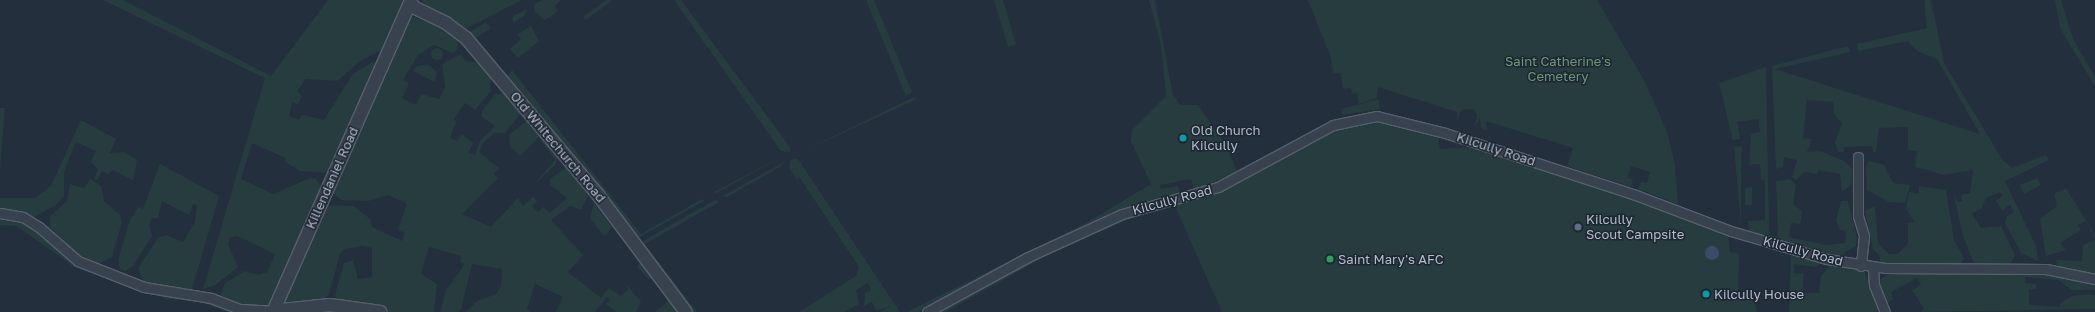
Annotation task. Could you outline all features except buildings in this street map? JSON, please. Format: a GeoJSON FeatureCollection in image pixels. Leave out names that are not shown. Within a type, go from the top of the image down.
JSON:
{"type":"FeatureCollection","features":[{"type":"Feature","properties":{"kind":"street","name":"Killendaniel Road"},"geometry":{"type":"LineString","coordinates":[[273,311],[410,3]]}},
{"type":"Feature","properties":{"kind":"street","name":"Old Whitechurch Road"},"geometry":{"type":"LineString","coordinates":[[410,3],[446,23],[466,38],[598,195],[686,312]]}},
{"type":"Feature","properties":{"kind":"street","name":"Kilcully Road"},"geometry":{"type":"LineString","coordinates":[[927,312],[1028,257],[1122,214],[1218,187],[1332,125],[1376,116],[1402,120],[1461,138],[1761,240],[1861,266],[2046,269],[2095,279]]}},
{"type":"Feature","properties":{"kind":"street"},"geometry":{"type":"LineString","coordinates":[[1858,157],[1858,216],[1864,236],[1861,266]]}},
{"type":"Feature","properties":{"kind":"street"},"geometry":{"type":"LineString","coordinates":[[0,213],[23,217],[39,227],[78,261],[144,287],[211,298],[240,310],[273,311],[330,305],[381,312]]}},
{"type":"Feature","properties":{"kind":"street"},"geometry":{"type":"LineString","coordinates":[[1872,267],[1874,285],[1885,312]]}},
{"type":"Feature","properties":{"kind":"green space"},"geometry":{"type":"Polygon","coordinates":[[[103,0],[123,0],[271,76],[328,0],[402,0],[405,4],[386,48],[360,61],[337,81],[306,79],[297,91],[302,96],[298,104],[292,102],[289,116],[299,120],[302,115],[324,120],[353,74],[373,62],[378,65],[331,173],[300,171],[285,162],[286,158],[252,143],[241,179],[273,194],[310,178],[316,179],[322,189],[268,307],[245,308],[220,297],[225,283],[245,271],[259,275],[267,272],[275,254],[237,236],[230,237],[228,244],[238,267],[215,285],[203,289],[265,78],[103,0]]]}},
{"type":"Feature","properties":{"kind":"green space"},"geometry":{"type":"Polygon","coordinates":[[[422,0],[522,0],[465,29],[428,8],[422,0]]]}},
{"type":"Feature","properties":{"kind":"green space"},"geometry":{"type":"Polygon","coordinates":[[[543,0],[561,0],[555,6],[558,11],[545,20],[535,12],[534,4],[543,0]]]}},
{"type":"Feature","properties":{"kind":"green space"},"geometry":{"type":"Polygon","coordinates":[[[606,0],[613,0],[586,20],[583,17],[606,0]]]}},
{"type":"Feature","properties":{"kind":"green space"},"geometry":{"type":"Polygon","coordinates":[[[674,0],[681,0],[790,147],[790,152],[781,151],[674,0]]]}},
{"type":"Feature","properties":{"kind":"green space"},"geometry":{"type":"Polygon","coordinates":[[[866,0],[874,0],[912,92],[906,96],[866,0]]]}},
{"type":"Feature","properties":{"kind":"green space"},"geometry":{"type":"Polygon","coordinates":[[[994,0],[1003,0],[1016,44],[1008,47],[994,0]]]}},
{"type":"Feature","properties":{"kind":"green space"},"geometry":{"type":"Polygon","coordinates":[[[1149,0],[1155,0],[1173,95],[1181,105],[1198,105],[1225,144],[1238,173],[1194,189],[1191,179],[1160,185],[1161,189],[1178,186],[1180,192],[1115,213],[919,312],[907,312],[1088,222],[1151,184],[1131,141],[1132,130],[1166,96],[1161,46],[1149,0]]]}},
{"type":"Feature","properties":{"kind":"green space","name":"Saint Catherine's Cemetery"},"geometry":{"type":"Polygon","coordinates":[[[1308,0],[1597,0],[1645,82],[1667,132],[1675,165],[1678,204],[1638,189],[1641,182],[1647,183],[1650,172],[1631,166],[1627,178],[1633,180],[1631,187],[1567,166],[1573,148],[1486,121],[1487,130],[1481,128],[1480,118],[1475,126],[1477,115],[1473,109],[1461,110],[1457,121],[1457,112],[1378,87],[1377,98],[1359,104],[1357,93],[1352,94],[1351,88],[1343,89],[1341,73],[1333,73],[1331,58],[1308,0]]]}},
{"type":"Feature","properties":{"kind":"green space"},"geometry":{"type":"Polygon","coordinates":[[[1924,0],[1931,0],[1944,63],[2002,159],[2012,168],[2046,155],[2049,160],[2005,181],[2036,246],[2038,261],[2021,253],[2005,223],[2007,216],[2014,212],[2010,205],[2002,211],[1996,200],[2003,196],[2000,192],[1986,198],[1982,208],[1972,214],[1981,228],[2001,226],[2015,255],[2011,263],[1974,263],[1963,236],[1954,196],[1958,202],[1962,201],[1961,195],[1970,193],[1973,170],[1945,175],[1915,167],[1917,151],[1908,150],[1908,127],[1879,128],[1876,152],[1873,152],[1872,146],[1844,147],[1844,152],[1838,152],[1835,143],[1842,123],[1834,114],[1833,102],[1807,100],[1803,138],[1812,139],[1807,152],[1820,151],[1844,161],[1852,169],[1852,184],[1842,192],[1840,174],[1818,170],[1817,174],[1804,172],[1796,180],[1792,177],[1797,160],[1784,157],[1783,167],[1776,169],[1772,66],[1848,46],[1850,52],[1775,69],[1980,134],[1937,59],[1917,51],[1908,41],[1858,51],[1857,44],[1927,28],[1924,0]]]}},
{"type":"Feature","properties":{"kind":"green space"},"geometry":{"type":"Polygon","coordinates":[[[2055,0],[2061,0],[2073,39],[2095,77],[2095,86],[2060,28],[2055,0]]]}},
{"type":"Feature","properties":{"kind":"green space"},"geometry":{"type":"Polygon","coordinates":[[[527,9],[524,16],[513,23],[512,17],[527,9]]]}},
{"type":"Feature","properties":{"kind":"green space"},"geometry":{"type":"Polygon","coordinates":[[[414,17],[447,29],[457,39],[458,49],[453,53],[434,45],[418,55],[403,80],[409,83],[402,98],[416,105],[421,94],[439,99],[445,88],[442,64],[461,54],[466,61],[481,63],[496,80],[490,81],[491,91],[475,110],[465,103],[454,119],[456,122],[450,138],[457,141],[462,134],[473,143],[468,153],[475,155],[480,141],[495,126],[481,116],[482,111],[495,94],[502,94],[504,90],[522,112],[505,133],[494,133],[483,143],[479,152],[499,168],[494,174],[498,178],[462,214],[491,227],[518,198],[523,206],[533,197],[537,201],[532,206],[538,212],[543,207],[550,213],[567,198],[550,185],[550,179],[568,166],[590,191],[581,210],[570,206],[551,220],[583,255],[568,272],[601,298],[609,288],[621,296],[628,290],[627,285],[641,302],[636,312],[616,312],[606,304],[610,300],[607,297],[595,312],[556,312],[563,297],[535,284],[527,309],[531,312],[466,312],[477,301],[496,294],[501,286],[502,269],[472,264],[461,309],[458,312],[440,312],[446,290],[465,264],[460,262],[461,256],[429,247],[421,274],[437,284],[434,312],[389,312],[339,301],[335,295],[344,263],[353,260],[358,279],[372,277],[372,248],[363,246],[344,249],[340,254],[329,294],[323,300],[288,305],[283,300],[325,205],[354,206],[370,219],[372,227],[402,241],[405,233],[398,230],[407,204],[388,195],[368,201],[341,200],[331,191],[408,20],[414,17]]]}},
{"type":"Feature","properties":{"kind":"green space"},"geometry":{"type":"Polygon","coordinates":[[[486,22],[491,28],[475,39],[469,33],[486,22]]]}},
{"type":"Feature","properties":{"kind":"green space"},"geometry":{"type":"Polygon","coordinates":[[[531,26],[539,41],[518,58],[510,49],[521,39],[518,34],[531,26]]]}},
{"type":"Feature","properties":{"kind":"green space"},"geometry":{"type":"Polygon","coordinates":[[[435,48],[439,48],[443,54],[439,60],[435,60],[431,56],[431,52],[435,48]]]}},
{"type":"Feature","properties":{"kind":"green space"},"geometry":{"type":"Polygon","coordinates":[[[428,64],[437,72],[435,82],[413,71],[417,66],[428,64]]]}},
{"type":"Feature","properties":{"kind":"green space"},"geometry":{"type":"Polygon","coordinates":[[[1766,67],[1769,235],[1778,237],[1776,181],[1790,179],[1796,185],[1793,204],[1802,211],[1800,224],[1791,223],[1789,237],[1826,245],[1845,243],[1846,232],[1840,230],[1836,220],[1841,201],[1848,201],[1857,238],[1856,246],[1844,253],[1844,258],[1749,232],[1748,221],[1765,220],[1765,180],[1761,180],[1760,164],[1749,165],[1751,134],[1760,132],[1759,119],[1737,122],[1740,139],[1733,140],[1719,83],[1766,67]]]}},
{"type":"Feature","properties":{"kind":"green space"},"geometry":{"type":"Polygon","coordinates":[[[512,70],[641,234],[702,199],[704,201],[636,239],[508,76],[512,70]]]}},
{"type":"Feature","properties":{"kind":"green space"},"geometry":{"type":"Polygon","coordinates":[[[914,97],[915,100],[799,153],[914,97]]]}},
{"type":"Feature","properties":{"kind":"green space"},"geometry":{"type":"Polygon","coordinates":[[[1379,99],[1380,109],[1342,115],[1341,109],[1379,99]]]}},
{"type":"Feature","properties":{"kind":"green space"},"geometry":{"type":"Polygon","coordinates":[[[0,108],[5,108],[0,169],[0,108]]]}},
{"type":"Feature","properties":{"kind":"green space"},"geometry":{"type":"Polygon","coordinates":[[[529,119],[558,155],[555,165],[531,188],[555,160],[539,137],[520,156],[510,147],[509,135],[529,119]]]}},
{"type":"Feature","properties":{"kind":"green space"},"geometry":{"type":"Polygon","coordinates":[[[1375,119],[1437,133],[1440,149],[1472,147],[1632,198],[1728,234],[1730,252],[1739,253],[1738,293],[1753,294],[1757,312],[1222,312],[1175,206],[1127,220],[1044,257],[946,312],[934,312],[1021,264],[1117,221],[1226,187],[1327,131],[1375,119]]]}},
{"type":"Feature","properties":{"kind":"green space"},"geometry":{"type":"Polygon","coordinates":[[[81,120],[116,139],[110,153],[124,152],[137,160],[133,180],[113,170],[108,174],[102,171],[97,181],[94,179],[98,169],[91,162],[96,151],[76,142],[64,172],[64,196],[56,205],[34,217],[0,210],[0,198],[35,198],[51,186],[81,120]]]}},
{"type":"Feature","properties":{"kind":"green space"},"geometry":{"type":"Polygon","coordinates":[[[1742,146],[1741,170],[1741,224],[1734,147],[1742,146]]]}},
{"type":"Feature","properties":{"kind":"green space"},"geometry":{"type":"Polygon","coordinates":[[[781,157],[715,194],[714,192],[781,157]]]}},
{"type":"Feature","properties":{"kind":"green space"},"geometry":{"type":"Polygon","coordinates":[[[795,158],[798,159],[900,312],[880,312],[891,305],[877,311],[872,302],[864,306],[865,293],[871,290],[868,283],[856,290],[859,304],[844,312],[799,312],[856,276],[859,267],[800,178],[797,180],[789,168],[790,161],[795,158]]]}},
{"type":"Feature","properties":{"kind":"green space"},"geometry":{"type":"Polygon","coordinates":[[[1869,161],[1884,165],[1893,183],[1910,185],[1905,203],[1889,202],[1867,190],[1866,166],[1869,161]]]}},
{"type":"Feature","properties":{"kind":"green space"},"geometry":{"type":"Polygon","coordinates":[[[784,162],[780,167],[727,197],[723,196],[784,162]]]}},
{"type":"Feature","properties":{"kind":"green space"},"geometry":{"type":"Polygon","coordinates":[[[160,164],[219,196],[192,289],[188,292],[166,290],[143,282],[138,268],[158,238],[166,235],[183,242],[195,222],[197,205],[193,204],[189,215],[162,201],[158,218],[152,218],[149,226],[152,236],[133,266],[125,271],[120,269],[118,260],[129,222],[138,207],[143,209],[160,164]]]}},
{"type":"Feature","properties":{"kind":"green space"},"geometry":{"type":"Polygon","coordinates":[[[2037,178],[2041,185],[2024,194],[2020,185],[2037,178]]]}},
{"type":"Feature","properties":{"kind":"green space"},"geometry":{"type":"Polygon","coordinates":[[[90,179],[101,186],[104,201],[120,215],[122,222],[112,257],[98,264],[77,254],[50,227],[50,216],[67,201],[70,184],[84,188],[90,179]]]}},
{"type":"Feature","properties":{"kind":"green space"},"geometry":{"type":"Polygon","coordinates":[[[1919,186],[1946,190],[1954,240],[1964,258],[1961,263],[1880,263],[1880,256],[1873,249],[1865,211],[1875,206],[1878,243],[1889,254],[1898,254],[1908,243],[1908,223],[1914,222],[1906,208],[1909,192],[1919,194],[1919,186]]]}},
{"type":"Feature","properties":{"kind":"green space"},"geometry":{"type":"Polygon","coordinates":[[[1752,187],[1752,205],[1745,205],[1745,188],[1752,187]]]}},
{"type":"Feature","properties":{"kind":"green space"},"geometry":{"type":"Polygon","coordinates":[[[2066,188],[2095,235],[2095,239],[2086,221],[2078,225],[2081,230],[2060,243],[2066,250],[2046,256],[2040,219],[2057,206],[2054,194],[2066,188]]]}},
{"type":"Feature","properties":{"kind":"green space"},"geometry":{"type":"Polygon","coordinates":[[[715,200],[719,202],[645,244],[697,312],[691,312],[642,246],[643,241],[715,200]]]}},
{"type":"Feature","properties":{"kind":"green space"},"geometry":{"type":"Polygon","coordinates":[[[594,203],[612,228],[604,236],[590,218],[594,203]]]}},
{"type":"Feature","properties":{"kind":"green space"},"geometry":{"type":"Polygon","coordinates":[[[0,216],[22,220],[43,233],[75,264],[166,296],[206,300],[240,312],[228,312],[197,301],[167,299],[74,267],[17,226],[0,225],[0,216]]]}},
{"type":"Feature","properties":{"kind":"green space"},"geometry":{"type":"Polygon","coordinates":[[[2095,240],[2095,274],[2059,267],[2055,260],[2082,261],[2083,245],[2095,240]]]}},
{"type":"Feature","properties":{"kind":"green space"},"geometry":{"type":"Polygon","coordinates":[[[1791,254],[1822,262],[1816,267],[1794,264],[1794,273],[1803,274],[1803,293],[1819,293],[1821,276],[1831,264],[1864,270],[1879,309],[1876,312],[1789,312],[1791,254]]]}},
{"type":"Feature","properties":{"kind":"green space"},"geometry":{"type":"Polygon","coordinates":[[[640,262],[652,278],[649,280],[637,267],[640,262]]]}},
{"type":"Feature","properties":{"kind":"green space"},"geometry":{"type":"Polygon","coordinates":[[[1891,272],[2044,272],[2095,282],[2095,290],[2072,290],[2058,280],[2025,277],[2025,283],[2036,284],[2036,289],[2029,290],[2029,305],[2060,307],[2060,303],[2072,296],[2089,294],[2095,295],[2095,309],[1921,312],[1924,309],[1912,290],[1921,285],[1917,278],[1891,292],[1893,299],[1885,304],[1880,285],[1881,279],[1891,272]]]}},
{"type":"Feature","properties":{"kind":"green space"},"geometry":{"type":"Polygon","coordinates":[[[667,298],[669,298],[680,312],[655,312],[667,302],[667,298]]]}},
{"type":"Feature","properties":{"kind":"water"},"geometry":{"type":"Polygon","coordinates":[[[1709,246],[1715,246],[1719,250],[1719,256],[1715,260],[1709,260],[1705,256],[1705,250],[1709,246]]]}},
{"type":"Feature","properties":{"kind":"place","name":"Old Church Kilcully"},"geometry":{"type":"Point","coordinates":[1183,138]}},
{"type":"Feature","properties":{"kind":"place","name":"Kilcully Scout Campsite"},"geometry":{"type":"Point","coordinates":[1578,227]}},
{"type":"Feature","properties":{"kind":"place","name":"Saint Mary's AFC"},"geometry":{"type":"Point","coordinates":[1330,259]}},
{"type":"Feature","properties":{"kind":"place","name":"Kilcully House"},"geometry":{"type":"Point","coordinates":[1706,294]}}]}
